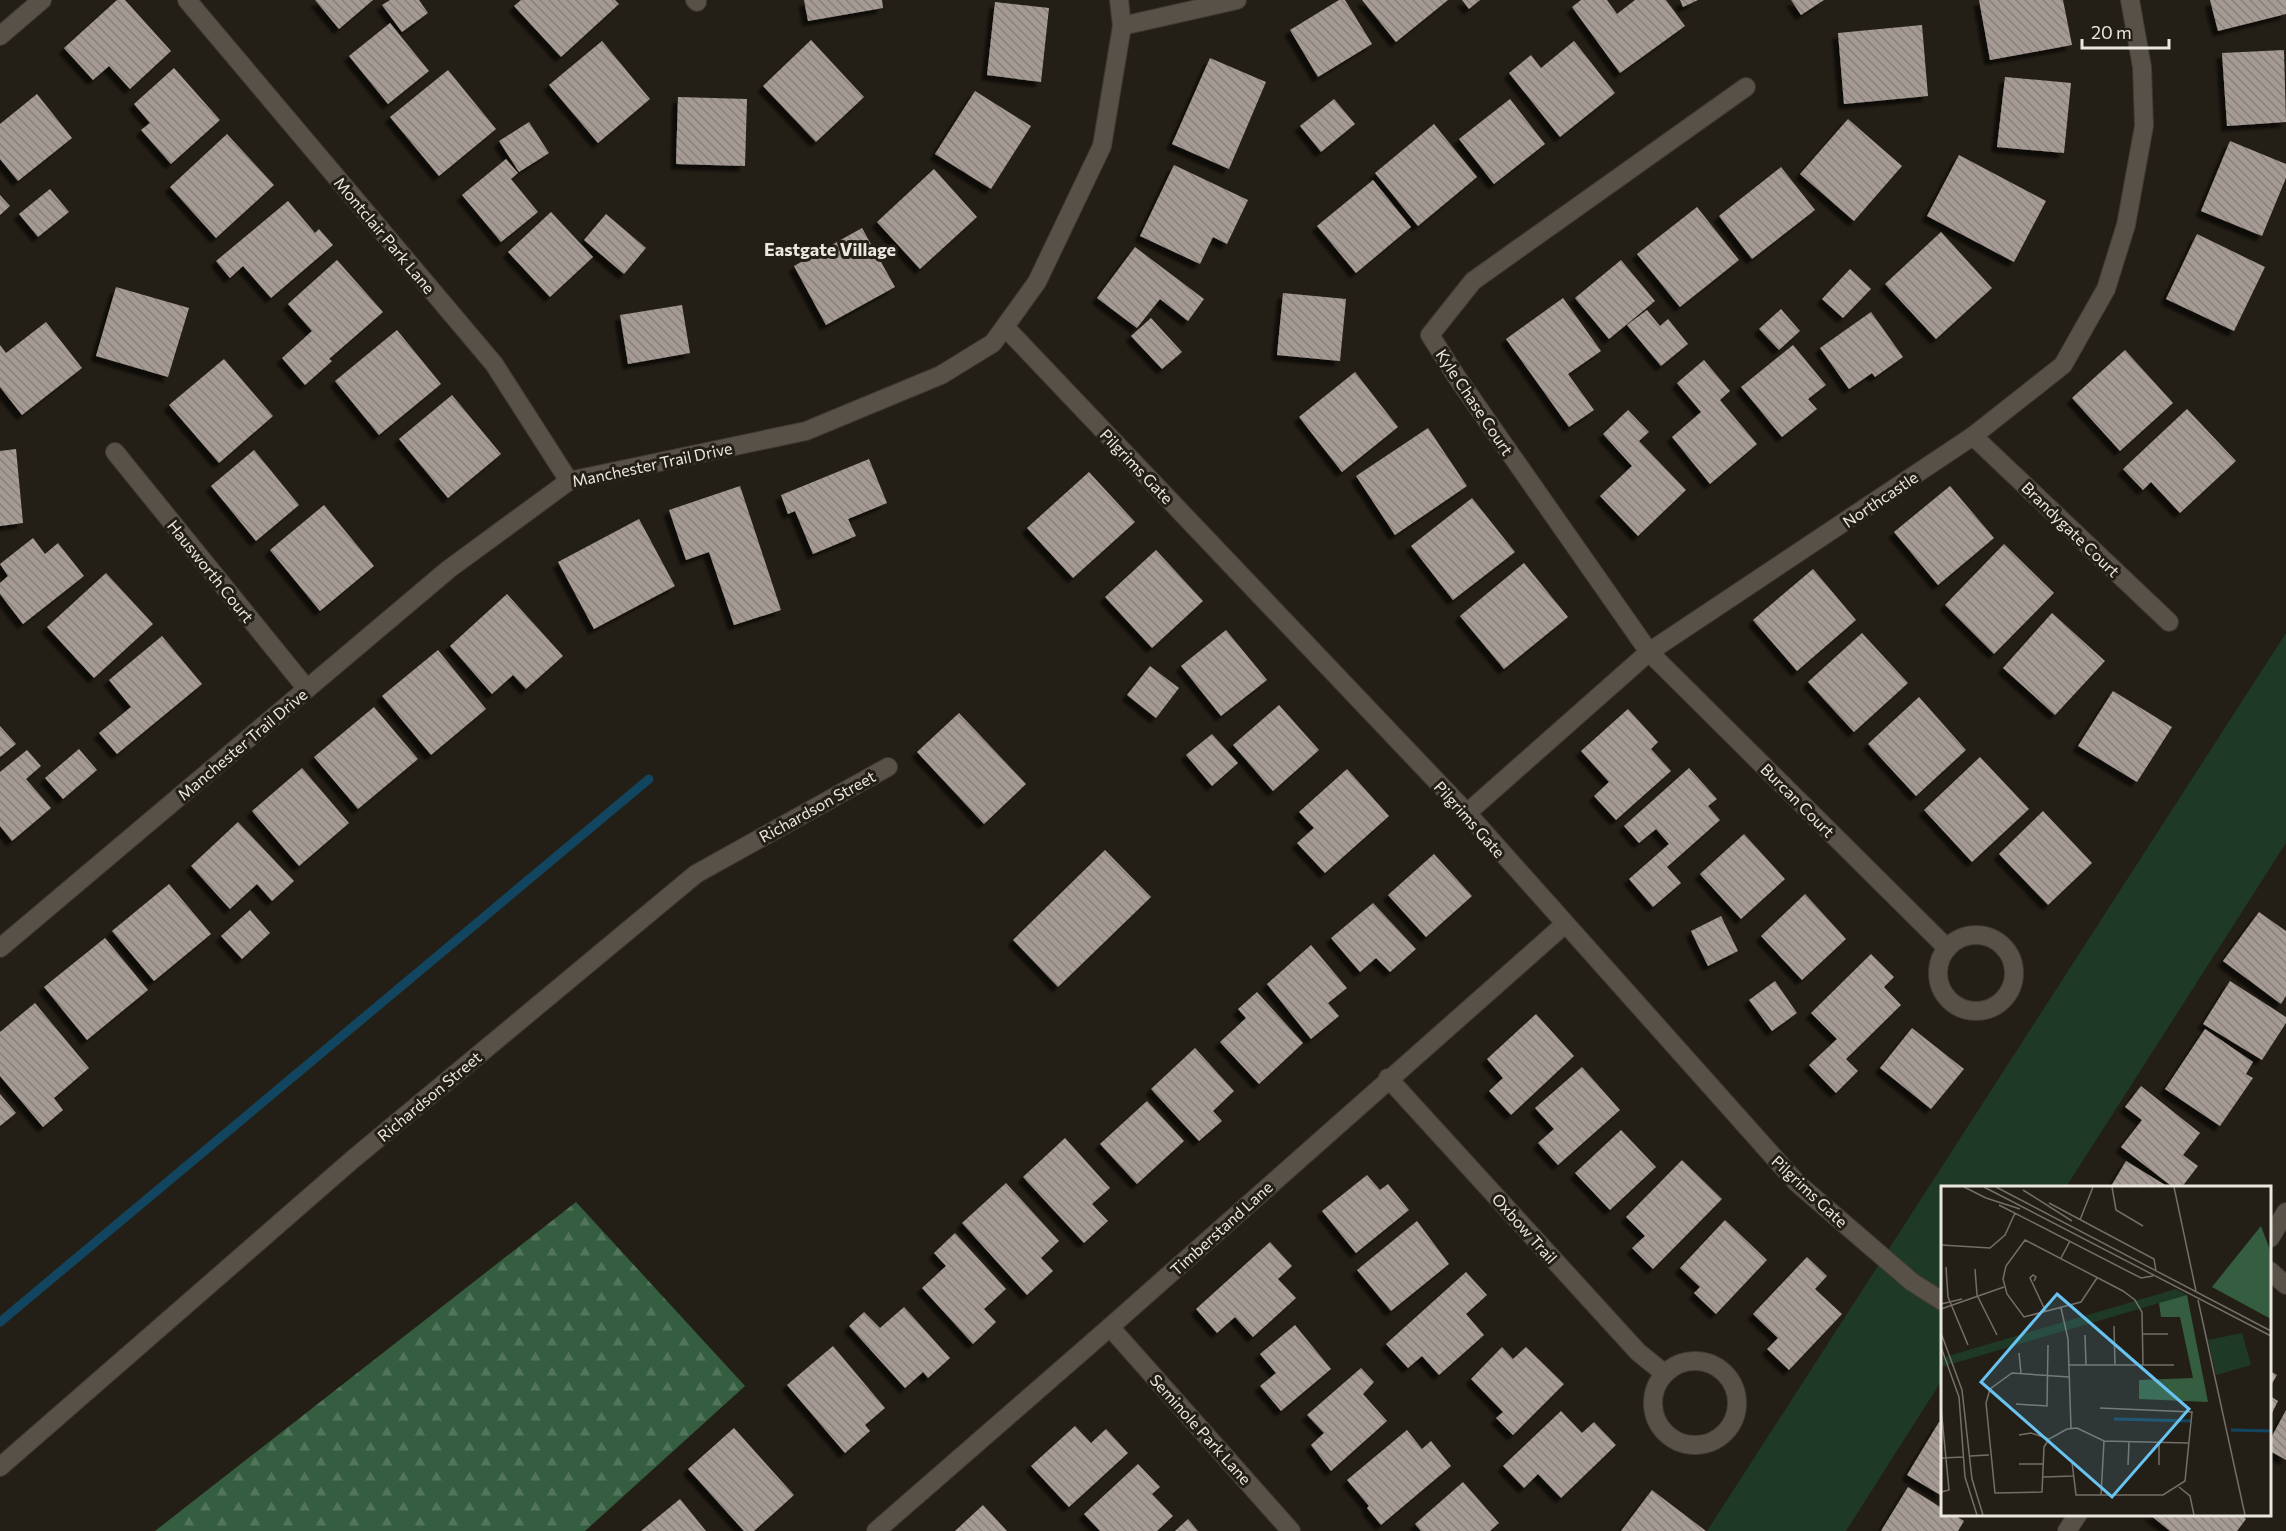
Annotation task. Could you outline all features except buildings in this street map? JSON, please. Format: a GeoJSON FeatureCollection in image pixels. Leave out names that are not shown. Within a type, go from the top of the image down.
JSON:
{"type":"FeatureCollection","features":[{"type":"Feature","properties":{"kind":"street"},"geometry":{"type":"LineString","coordinates":[[0,36],[42,0]]}},
{"type":"Feature","properties":{"kind":"street","name":"Montclair Park Lane"},"geometry":{"type":"LineString","coordinates":[[187,0],[494,364],[569,481]]}},
{"type":"Feature","properties":{"kind":"street","name":"Manchester Trail Drive"},"geometry":{"type":"LineString","coordinates":[[1,946],[448,569],[569,481],[806,431],[941,375],[993,343],[1037,282],[1102,146],[1122,26],[1119,0]]}},
{"type":"Feature","properties":{"kind":"street"},"geometry":{"type":"LineString","coordinates":[[1122,26],[1237,0]]}},
{"type":"Feature","properties":{"kind":"street","name":"Northcastle"},"geometry":{"type":"LineString","coordinates":[[1467,813],[1649,652],[1973,436],[2063,365],[2106,288],[2126,225],[2144,126],[2142,67],[2130,0]]}},
{"type":"Feature","properties":{"kind":"street","name":"Kyle Chase Court"},"geometry":{"type":"LineString","coordinates":[[1649,652],[1462,385],[1430,335],[1473,281],[1746,87]]}},
{"type":"Feature","properties":{"kind":"street","name":"Pilgrims Gate"},"geometry":{"type":"LineString","coordinates":[[1005,327],[1467,813],[1797,1183],[1912,1282],[1941,1300]]}},
{"type":"Feature","properties":{"kind":"street","name":"Brandygate Court"},"geometry":{"type":"LineString","coordinates":[[1973,436],[2169,622]]}},
{"type":"Feature","properties":{"kind":"street","name":"Hausworth Court"},"geometry":{"type":"LineString","coordinates":[[116,452],[307,689]]}},
{"type":"Feature","properties":{"kind":"street","name":"Burcan Court"},"geometry":{"type":"LineString","coordinates":[[1649,652],[1947,948]]}},
{"type":"Feature","properties":{"kind":"street","name":"Richardson Street"},"geometry":{"type":"LineString","coordinates":[[0,1467],[352,1160],[696,874],[888,767]]}},
{"type":"Feature","properties":{"kind":"street","name":"Timberstand Lane"},"geometry":{"type":"LineString","coordinates":[[876,1531],[1565,924]]}},
{"type":"Feature","properties":{"kind":"street"},"geometry":{"type":"LineString","coordinates":[[1970,936],[1982,936],[1999,943],[2011,958],[2014,970],[2013,983],[2008,994],[1988,1009],[1976,1011],[1963,1009],[1952,1003],[1944,994],[1939,982],[1938,970],[1947,948],[1958,940],[1970,936]]}},
{"type":"Feature","properties":{"kind":"street","name":"Oxbow Trail"},"geometry":{"type":"LineString","coordinates":[[1388,1078],[1638,1352],[1665,1374]]}},
{"type":"Feature","properties":{"kind":"street"},"geometry":{"type":"LineString","coordinates":[[2271,1236],[2286,1212]]}},
{"type":"Feature","properties":{"kind":"street"},"geometry":{"type":"LineString","coordinates":[[2271,1272],[2286,1285]]}},
{"type":"Feature","properties":{"kind":"street","name":"Seminole Park Lane"},"geometry":{"type":"LineString","coordinates":[[1110,1327],[1291,1531]]}},
{"type":"Feature","properties":{"kind":"street"},"geometry":{"type":"LineString","coordinates":[[1689,1361],[1716,1366],[1734,1387],[1737,1400],[1736,1414],[1730,1427],[1720,1437],[1694,1446],[1680,1443],[1668,1436],[1658,1426],[1653,1412],[1652,1398],[1656,1385],[1665,1374],[1676,1365],[1689,1361]]}},
{"type":"Feature","properties":{"kind":"street"},"geometry":{"type":"LineString","coordinates":[[2067,1531],[2077,1516]]}},
{"type":"Feature","properties":{"kind":"green space"},"geometry":{"type":"Polygon","coordinates":[[[2286,633],[2286,843],[2067,1186],[1941,1186],[1941,1382],[1846,1531],[1707,1531],[2286,633]]]}},
{"type":"Feature","properties":{"kind":"green space"},"geometry":{"type":"Polygon","coordinates":[[[576,1202],[745,1386],[585,1531],[155,1531],[576,1202]]]}},
{"type":"Feature","properties":{"kind":"waterway"},"geometry":{"type":"LineString","coordinates":[[0,1322],[649,779]]}},
{"type":"Feature","properties":{"kind":"district","name":"Eastgate Village"},"geometry":{"type":"Point","coordinates":[830,249]}}]}
